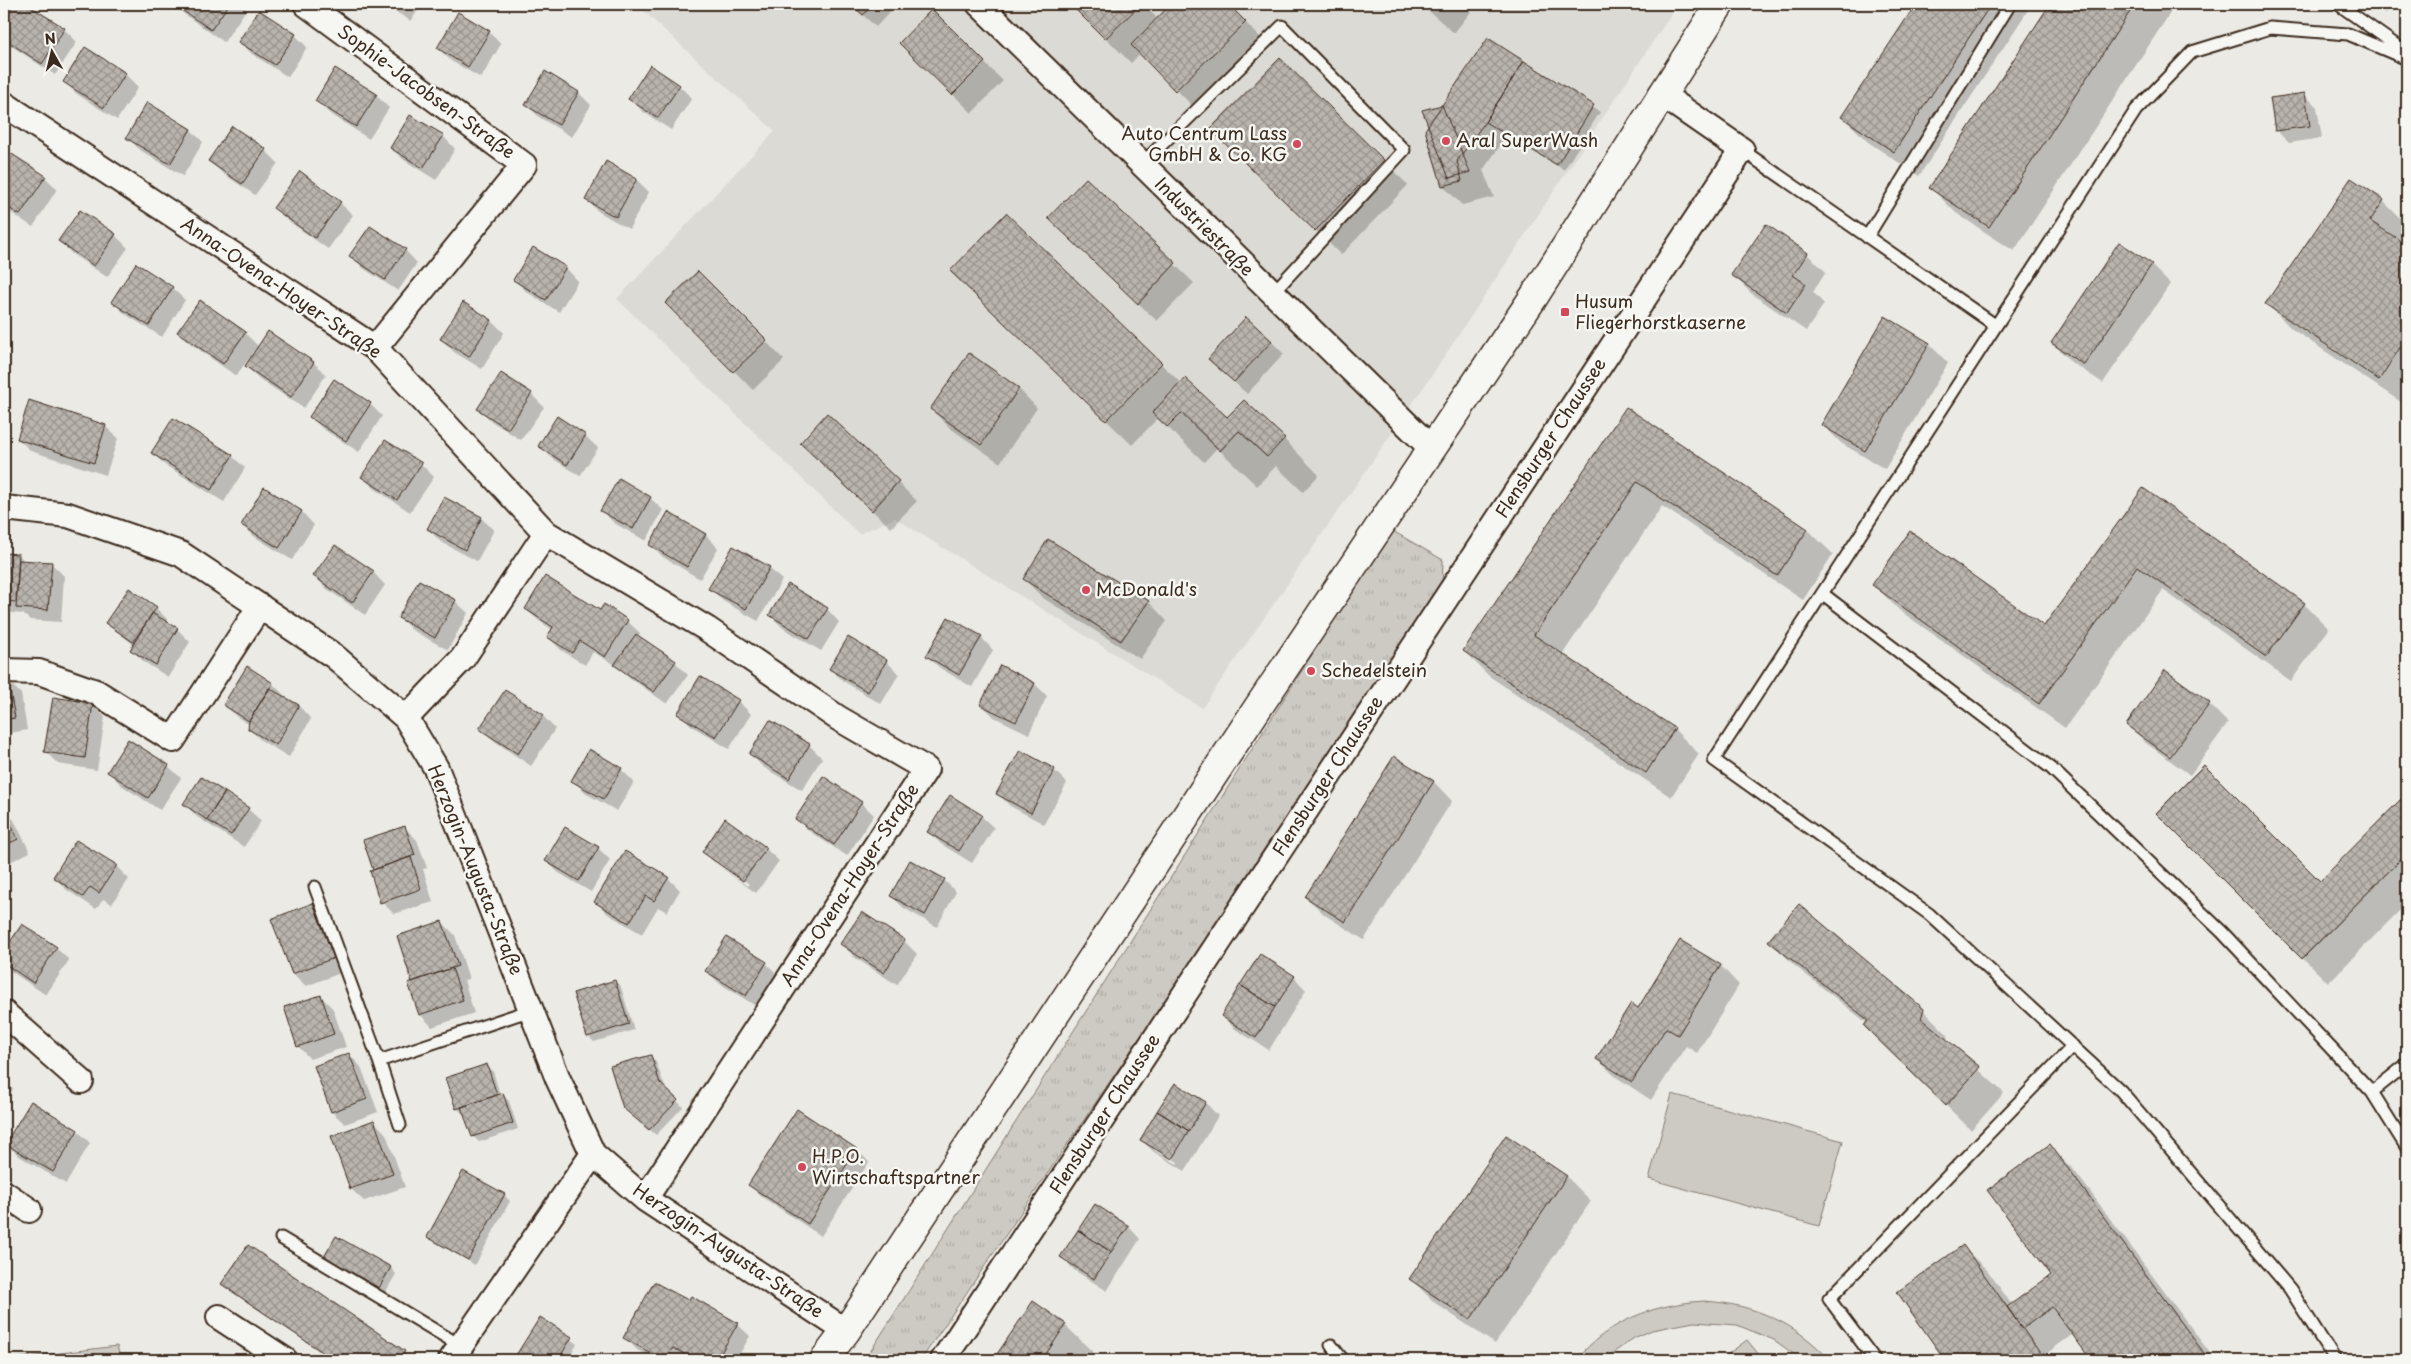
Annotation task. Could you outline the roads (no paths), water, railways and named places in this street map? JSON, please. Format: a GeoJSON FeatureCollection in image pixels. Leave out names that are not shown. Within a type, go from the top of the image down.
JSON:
{"type":"FeatureCollection","features":[{"type":"Feature","properties":{"kind":"main road"},"geometry":{"type":"LineString","coordinates":[[824,1360],[846,1331],[1431,448],[1535,295],[1661,94],[1720,4]]}},
{"type":"Feature","properties":{"kind":"street","name":"Sophie-Jacobsen-Straße"},"geometry":{"type":"LineString","coordinates":[[306,4],[524,165],[375,348]]}},
{"type":"Feature","properties":{"kind":"street","name":"Industriestraße"},"geometry":{"type":"LineString","coordinates":[[979,4],[1272,294],[1431,448]]}},
{"type":"Feature","properties":{"kind":"street"},"geometry":{"type":"LineString","coordinates":[[1661,94],[1742,150]]}},
{"type":"Feature","properties":{"kind":"street","name":"Anna-Ovena-Hoyer-Straße"},"geometry":{"type":"LineString","coordinates":[[4,104],[375,348],[546,533],[707,629],[838,718],[926,769],[645,1199]]}},
{"type":"Feature","properties":{"kind":"street","name":"Flensburger Chaussee"},"geometry":{"type":"LineString","coordinates":[[943,1360],[1742,150]]}},
{"type":"Feature","properties":{"kind":"street","name":"Herzogin-Augusta-Straße"},"geometry":{"type":"LineString","coordinates":[[4,508],[68,515],[181,554],[334,656],[406,718],[436,768],[558,1079],[593,1154],[645,1199],[846,1331]]}},
{"type":"Feature","properties":{"kind":"street"},"geometry":{"type":"LineString","coordinates":[[406,718],[463,658],[546,533]]}},
{"type":"Feature","properties":{"kind":"street"},"geometry":{"type":"LineString","coordinates":[[4,671],[39,672],[96,692],[173,740],[260,606]]}},
{"type":"Feature","properties":{"kind":"street"},"geometry":{"type":"LineString","coordinates":[[4,1013],[81,1081]]}},
{"type":"Feature","properties":{"kind":"street"},"geometry":{"type":"LineString","coordinates":[[456,1353],[593,1154]]}},
{"type":"Feature","properties":{"kind":"street"},"geometry":{"type":"LineString","coordinates":[[4,1193],[29,1210]]}},
{"type":"Feature","properties":{"kind":"street"},"geometry":{"type":"LineString","coordinates":[[219,1317],[285,1360]]}},
{"type":"Feature","properties":{"kind":"lane"},"geometry":{"type":"LineString","coordinates":[[1868,237],[2010,4]]}},
{"type":"Feature","properties":{"kind":"lane"},"geometry":{"type":"LineString","coordinates":[[2338,4],[2407,53]]}},
{"type":"Feature","properties":{"kind":"lane"},"geometry":{"type":"LineString","coordinates":[[1141,165],[1282,26],[1404,150],[1272,294]]}},
{"type":"Feature","properties":{"kind":"lane"},"geometry":{"type":"LineString","coordinates":[[2335,1360],[2290,1289],[2121,1091],[1930,914],[1714,760],[2136,110],[2192,52],[2270,28],[2348,34],[2407,58]]}},
{"type":"Feature","properties":{"kind":"lane"},"geometry":{"type":"LineString","coordinates":[[1742,150],[1995,325]]}},
{"type":"Feature","properties":{"kind":"lane"},"geometry":{"type":"LineString","coordinates":[[1823,594],[2051,768],[2222,932],[2372,1092],[2407,1148]]}},
{"type":"Feature","properties":{"kind":"lane"},"geometry":{"type":"LineString","coordinates":[[315,887],[379,1061],[400,1125]]}},
{"type":"Feature","properties":{"kind":"lane"},"geometry":{"type":"LineString","coordinates":[[379,1061],[531,1010]]}},
{"type":"Feature","properties":{"kind":"lane"},"geometry":{"type":"LineString","coordinates":[[1875,1360],[1829,1299],[2073,1046]]}},
{"type":"Feature","properties":{"kind":"lane"},"geometry":{"type":"LineString","coordinates":[[2372,1092],[2407,1064]]}},
{"type":"Feature","properties":{"kind":"lane"},"geometry":{"type":"LineString","coordinates":[[281,1238],[456,1353]]}},
{"type":"Feature","properties":{"kind":"lane"},"geometry":{"type":"LineString","coordinates":[[1331,1344],[1343,1360]]}},
{"type":"Feature","properties":{"kind":"place","name":"Aral SuperWash"},"geometry":{"type":"Point","coordinates":[1446,141]}},
{"type":"Feature","properties":{"kind":"place","name":"Auto Centrum Lass GmbH & Co. KG"},"geometry":{"type":"Point","coordinates":[1297,144]}},
{"type":"Feature","properties":{"kind":"place","name":"Husum Fliegerhorstkaserne"},"geometry":{"type":"Point","coordinates":[1565,312]}},
{"type":"Feature","properties":{"kind":"place","name":"McDonald's"},"geometry":{"type":"Point","coordinates":[1086,590]}},
{"type":"Feature","properties":{"kind":"place","name":"Schedelstein"},"geometry":{"type":"Point","coordinates":[1311,671]}},
{"type":"Feature","properties":{"kind":"place","name":"H.P.O. Wirtschaftspartner"},"geometry":{"type":"Point","coordinates":[802,1167]}}]}
